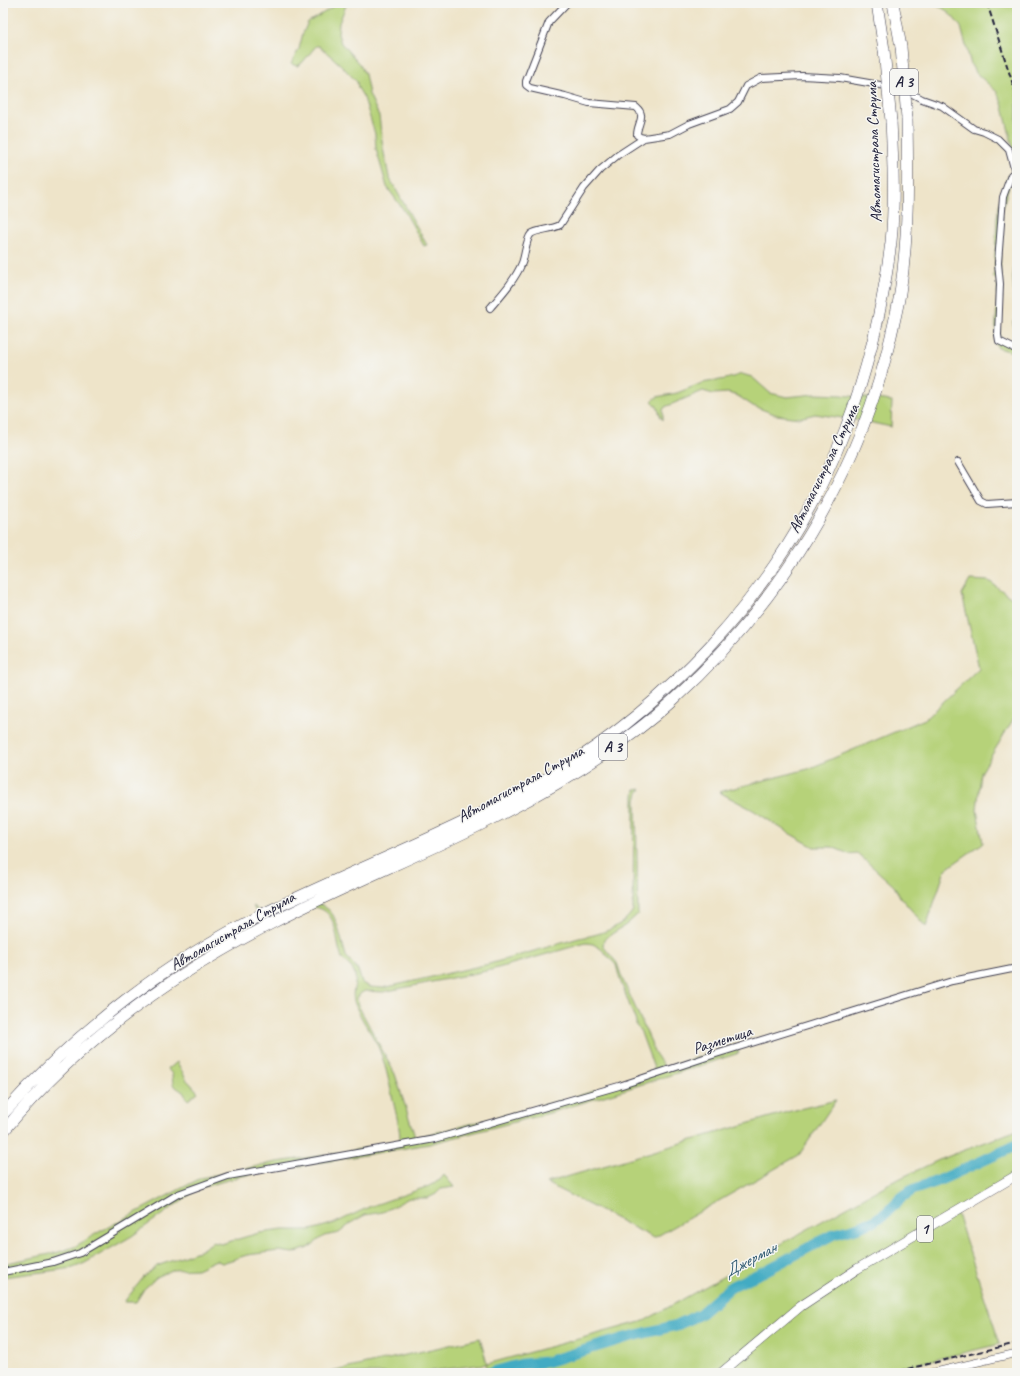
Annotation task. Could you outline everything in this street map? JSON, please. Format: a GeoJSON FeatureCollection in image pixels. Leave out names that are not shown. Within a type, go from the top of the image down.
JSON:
{"type":"FeatureCollection","features":[{"type":"Feature","properties":{"kind":"highway","name":"Автомагистрала Струма"},"geometry":{"type":"LineString","coordinates":[[3,1114],[67,1049],[126,1000],[217,939],[266,912],[477,816],[541,782],[617,732],[662,694],[707,649],[737,616],[760,586],[794,534],[822,484],[845,432],[860,389],[872,347],[883,294],[891,239],[893,166],[891,121],[884,50],[876,3]]}},
{"type":"Feature","properties":{"kind":"highway","name":"Автомагистрала Струма"},"geometry":{"type":"LineString","coordinates":[[3,1132],[63,1068],[92,1041],[145,1001],[224,949],[272,923],[338,891],[482,824],[546,790],[625,740],[671,702],[716,659],[771,592],[806,541],[835,487],[858,436],[875,393],[900,295],[908,202],[906,118],[901,47],[893,3]]}},
{"type":"Feature","properties":{"kind":"main road","name":"1"},"geometry":{"type":"LineString","coordinates":[[721,1373],[737,1358],[801,1306],[851,1273],[1017,1175]]}},
{"type":"Feature","properties":{"kind":"street"},"geometry":{"type":"LineString","coordinates":[[567,3],[549,22],[526,81],[526,85],[530,88],[589,103],[636,107],[642,114],[637,130],[638,135],[644,138]]}},
{"type":"Feature","properties":{"kind":"street"},"geometry":{"type":"LineString","coordinates":[[490,308],[509,286],[519,269],[529,237],[532,233],[554,228],[560,225],[584,188],[600,170],[618,155],[644,138],[670,134],[689,124],[730,109],[738,102],[746,86],[761,78],[802,76],[840,78],[903,89],[922,99],[942,106],[974,129],[984,132],[1002,143],[1009,150],[1016,173],[1011,175],[1003,197],[998,263],[1000,284],[998,335],[999,341],[1017,350]]}},
{"type":"Feature","properties":{"kind":"street"},"geometry":{"type":"LineString","coordinates":[[958,462],[976,495],[981,501],[987,504],[1017,502]]}},
{"type":"Feature","properties":{"kind":"street","name":"Разметица"},"geometry":{"type":"LineString","coordinates":[[3,1272],[53,1262],[80,1253],[178,1194],[228,1176],[435,1140],[620,1086],[716,1054],[952,981],[1017,968]]}},
{"type":"Feature","properties":{"kind":"street"},"geometry":{"type":"LineString","coordinates":[[931,1373],[1017,1353]]}},
{"type":"Feature","properties":{"kind":"green space"},"geometry":{"type":"Polygon","coordinates":[[[340,3],[347,3],[339,23],[338,34],[341,43],[360,65],[365,74],[369,94],[379,116],[383,148],[389,177],[427,245],[424,246],[405,212],[387,187],[376,149],[375,134],[364,98],[358,88],[357,82],[341,65],[319,46],[316,46],[302,63],[297,66],[291,64],[299,49],[303,33],[308,22],[340,3]]]}},
{"type":"Feature","properties":{"kind":"green space"},"geometry":{"type":"Polygon","coordinates":[[[932,3],[1017,3],[1017,182],[1012,175],[1001,214],[999,339],[1016,347],[1013,321],[1017,325],[1017,353],[998,348],[995,343],[998,280],[992,276],[994,275],[997,217],[1000,200],[1007,179],[1016,160],[1002,103],[997,92],[975,72],[971,65],[961,27],[944,9],[932,3]]]}},
{"type":"Feature","properties":{"kind":"green space"},"geometry":{"type":"Polygon","coordinates":[[[1017,232],[1017,299],[1014,297],[1013,278],[1017,232]]]}},
{"type":"Feature","properties":{"kind":"green space"},"geometry":{"type":"Polygon","coordinates":[[[742,374],[752,377],[770,393],[787,397],[815,394],[841,395],[892,401],[891,427],[864,421],[815,414],[799,418],[777,415],[753,406],[738,396],[728,393],[713,394],[703,391],[665,407],[663,410],[663,420],[657,406],[652,401],[657,397],[677,393],[702,383],[726,379],[742,374]]]}},
{"type":"Feature","properties":{"kind":"green space"},"geometry":{"type":"Polygon","coordinates":[[[970,580],[989,581],[1017,602],[1017,713],[981,773],[977,810],[983,843],[945,870],[926,927],[900,897],[894,886],[857,853],[849,854],[832,847],[814,847],[753,810],[719,792],[808,769],[925,719],[979,668],[962,594],[970,580]]]}},
{"type":"Feature","properties":{"kind":"green space"},"geometry":{"type":"Polygon","coordinates":[[[641,789],[636,800],[638,914],[626,925],[607,937],[604,940],[603,946],[617,963],[622,978],[651,1042],[653,1050],[665,1068],[736,1045],[739,1053],[549,1113],[429,1144],[242,1176],[203,1187],[195,1191],[132,1236],[85,1263],[73,1268],[3,1277],[3,1264],[59,1252],[74,1247],[99,1232],[201,1178],[277,1162],[340,1153],[400,1141],[398,1120],[385,1065],[377,1044],[355,1004],[353,992],[355,975],[341,956],[332,919],[328,913],[322,909],[314,907],[265,924],[260,919],[253,906],[267,921],[314,904],[322,905],[333,915],[346,956],[358,970],[362,983],[370,987],[383,988],[489,964],[579,938],[602,933],[623,922],[633,910],[635,790],[641,789]],[[586,943],[491,970],[383,992],[365,991],[361,993],[357,998],[358,1005],[395,1074],[415,1137],[575,1097],[655,1071],[640,1030],[636,1026],[636,1022],[616,965],[601,949],[593,944],[586,943]]]}},
{"type":"Feature","properties":{"kind":"green space"},"geometry":{"type":"Polygon","coordinates":[[[177,1062],[186,1079],[198,1092],[188,1100],[183,1092],[173,1085],[172,1074],[167,1068],[171,1067],[177,1062]]]}},
{"type":"Feature","properties":{"kind":"green space"},"geometry":{"type":"Polygon","coordinates":[[[836,1100],[799,1155],[654,1238],[546,1183],[787,1112],[836,1100]]]}},
{"type":"Feature","properties":{"kind":"green space"},"geometry":{"type":"Polygon","coordinates":[[[1017,1130],[1017,1175],[956,1211],[1000,1344],[878,1373],[488,1373],[486,1364],[415,1373],[327,1373],[480,1338],[487,1364],[644,1321],[888,1184],[939,1160],[1017,1130]]]}},
{"type":"Feature","properties":{"kind":"green space"},"geometry":{"type":"Polygon","coordinates":[[[444,1175],[454,1187],[441,1189],[436,1194],[428,1198],[409,1198],[383,1212],[365,1215],[354,1221],[339,1233],[324,1236],[308,1248],[293,1253],[279,1251],[247,1255],[222,1263],[216,1260],[197,1269],[172,1270],[157,1277],[144,1289],[136,1302],[124,1302],[143,1278],[157,1266],[201,1250],[213,1242],[221,1244],[259,1233],[283,1230],[311,1230],[335,1223],[369,1207],[429,1186],[440,1180],[444,1175]]]}},
{"type":"Feature","properties":{"kind":"waterway","name":"Джерман"},"geometry":{"type":"LineString","coordinates":[[489,1373],[522,1364],[546,1362],[625,1338],[677,1325],[700,1314],[732,1286],[765,1271],[834,1234],[872,1222],[886,1213],[900,1199],[912,1190],[938,1181],[1017,1145]]}},
{"type":"Feature","properties":{"kind":"railway"},"geometry":{"type":"LineString","coordinates":[[987,3],[1017,97]]}},
{"type":"Feature","properties":{"kind":"railway"},"geometry":{"type":"LineString","coordinates":[[890,1373],[1017,1343]]}}]}
